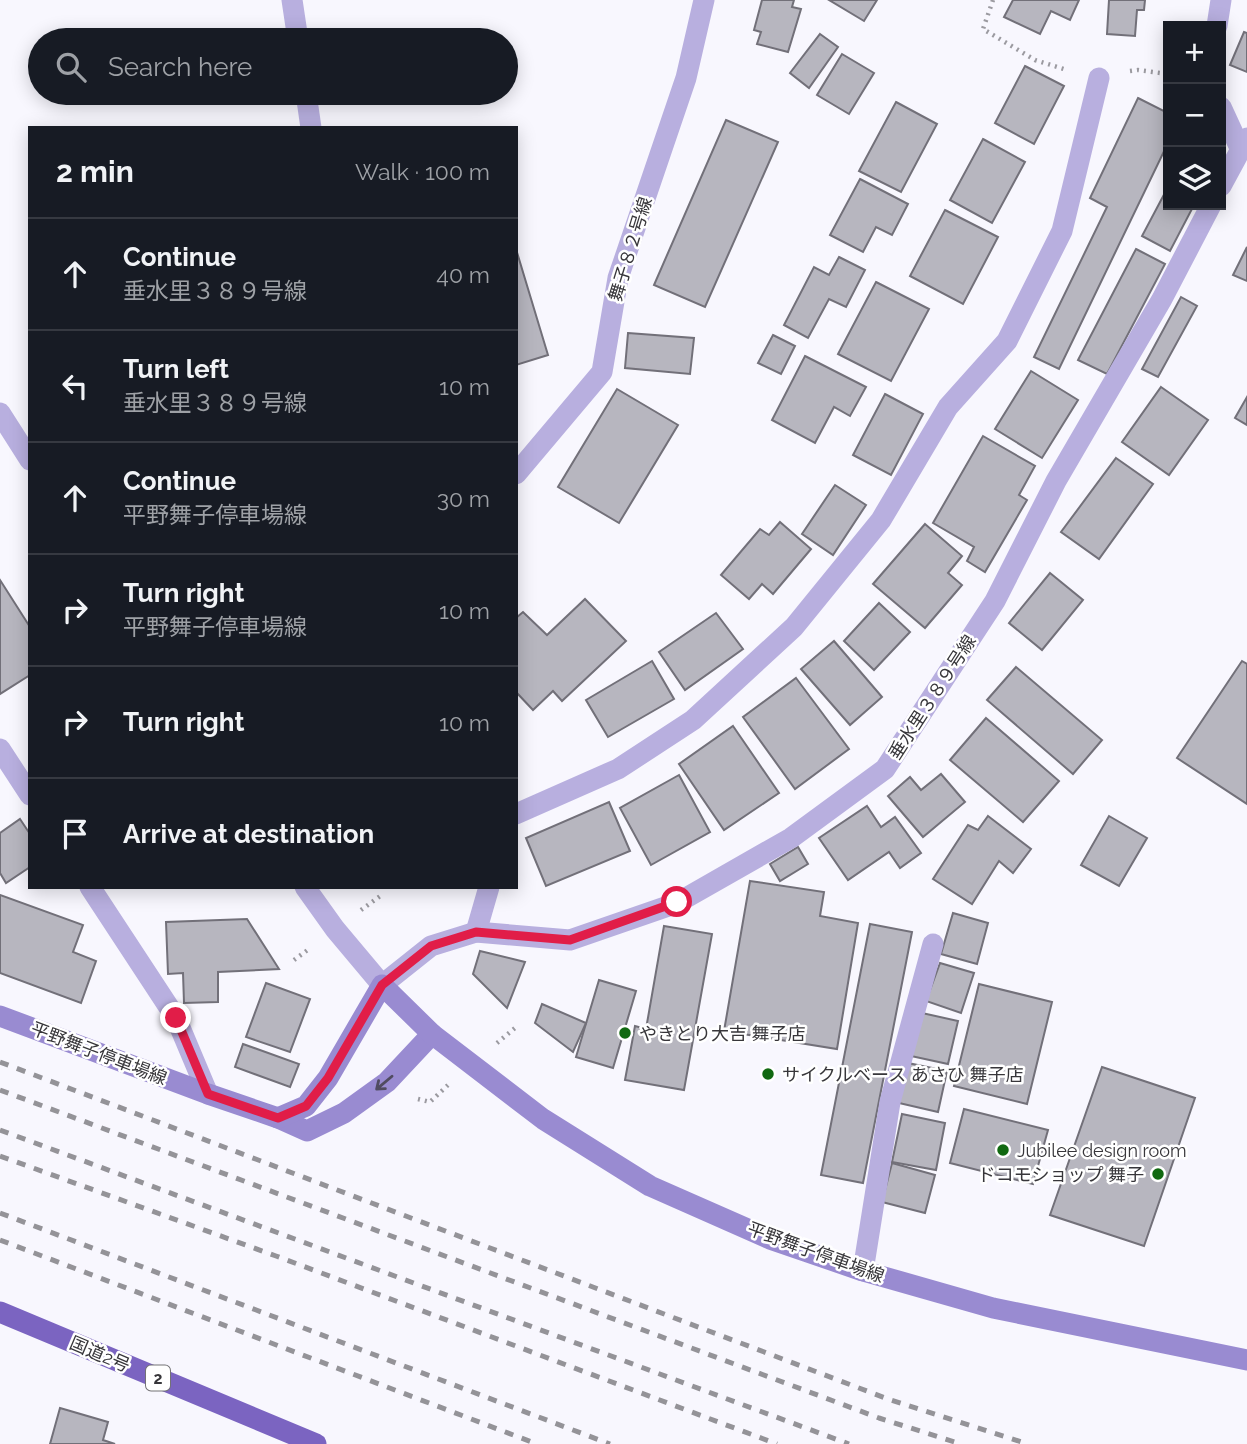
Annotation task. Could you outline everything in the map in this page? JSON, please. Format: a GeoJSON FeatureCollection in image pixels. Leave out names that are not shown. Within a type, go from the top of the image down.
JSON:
{"type":"FeatureCollection","features":[{"type":"Feature","properties":{"kind":"highway","name":"国道2号"},"geometry":{"type":"LineString","coordinates":[[0,1312],[316,1444]]}},
{"type":"Feature","properties":{"kind":"main road","name":"平野舞子停車場線"},"geometry":{"type":"LineString","coordinates":[[382,985],[432,1034],[543,1119],[650,1186],[770,1239],[863,1271],[993,1308],[1247,1360]]}},
{"type":"Feature","properties":{"kind":"main road"},"geometry":{"type":"LineString","coordinates":[[278,1118],[306,1106],[328,1078],[382,985]]}},
{"type":"Feature","properties":{"kind":"main road","name":"平野舞子停車場線"},"geometry":{"type":"LineString","coordinates":[[0,1016],[307,1130],[344,1114],[387,1082],[432,1034]]}},
{"type":"Feature","properties":{"kind":"street"},"geometry":{"type":"LineString","coordinates":[[292,0],[296,28]]}},
{"type":"Feature","properties":{"kind":"street","name":"舞子８２号線"},"geometry":{"type":"LineString","coordinates":[[518,472],[602,372],[618,278],[686,78],[704,0]]}},
{"type":"Feature","properties":{"kind":"street"},"geometry":{"type":"LineString","coordinates":[[1218,21],[1221,0]]}},
{"type":"Feature","properties":{"kind":"street"},"geometry":{"type":"LineString","coordinates":[[518,813],[618,769],[693,720],[794,627],[881,520],[948,407],[1007,341],[1062,231],[1099,78]]}},
{"type":"Feature","properties":{"kind":"street"},"geometry":{"type":"LineString","coordinates":[[308,105],[311,126]]}},
{"type":"Feature","properties":{"kind":"street"},"geometry":{"type":"LineString","coordinates":[[1226,115],[1244,143],[1226,177]]}},
{"type":"Feature","properties":{"kind":"street","name":"垂水里３８９号線"},"geometry":{"type":"LineString","coordinates":[[382,985],[431,946],[476,932],[570,940],[677,902],[790,838],[885,769],[995,601],[1056,481],[1162,299],[1208,210]]}},
{"type":"Feature","properties":{"kind":"street"},"geometry":{"type":"LineString","coordinates":[[0,413],[28,457]]}},
{"type":"Feature","properties":{"kind":"street"},"geometry":{"type":"LineString","coordinates":[[0,749],[28,792]]}},
{"type":"Feature","properties":{"kind":"street"},"geometry":{"type":"LineString","coordinates":[[91,889],[176,1018],[208,1094]]}},
{"type":"Feature","properties":{"kind":"street"},"geometry":{"type":"LineString","coordinates":[[306,889],[335,929],[382,985]]}},
{"type":"Feature","properties":{"kind":"street"},"geometry":{"type":"LineString","coordinates":[[476,932],[488,889]]}},
{"type":"Feature","properties":{"kind":"street"},"geometry":{"type":"LineString","coordinates":[[863,1271],[890,1102],[933,944]]}},
{"type":"Feature","properties":{"kind":"path"},"geometry":{"type":"LineString","coordinates":[[993,0],[983,29],[1035,60],[1099,78]]}},
{"type":"Feature","properties":{"kind":"building"},"geometry":{"type":"Polygon","coordinates":[[[762,0],[794,0],[792,7],[801,9],[788,52],[757,44],[761,32],[754,30],[762,0]]]}},
{"type":"Feature","properties":{"kind":"building"},"geometry":{"type":"Polygon","coordinates":[[[829,0],[877,0],[864,21],[829,0]]]}},
{"type":"Feature","properties":{"kind":"building"},"geometry":{"type":"Polygon","coordinates":[[[1013,0],[1079,0],[1070,20],[1051,11],[1040,34],[1004,17],[1013,0]]]}},
{"type":"Feature","properties":{"kind":"building"},"geometry":{"type":"Polygon","coordinates":[[[1109,0],[1145,0],[1144,10],[1137,10],[1135,36],[1107,34],[1109,0]]]}},
{"type":"Feature","properties":{"kind":"building"},"geometry":{"type":"Polygon","coordinates":[[[1244,32],[1247,33],[1247,72],[1230,65],[1244,32]]]}},
{"type":"Feature","properties":{"kind":"building"},"geometry":{"type":"Polygon","coordinates":[[[820,34],[838,47],[809,88],[790,73],[820,34]]]}},
{"type":"Feature","properties":{"kind":"building"},"geometry":{"type":"Polygon","coordinates":[[[842,54],[874,73],[849,114],[817,95],[842,54]]]}},
{"type":"Feature","properties":{"kind":"building"},"geometry":{"type":"Polygon","coordinates":[[[1025,66],[1064,86],[1034,144],[995,123],[1025,66]]]}},
{"type":"Feature","properties":{"kind":"building"},"geometry":{"type":"Polygon","coordinates":[[[1138,98],[1163,110],[1163,153],[1059,369],[1034,357],[1107,207],[1090,198],[1138,98]]]}},
{"type":"Feature","properties":{"kind":"building"},"geometry":{"type":"Polygon","coordinates":[[[896,102],[937,124],[901,192],[859,171],[896,102]]]}},
{"type":"Feature","properties":{"kind":"building"},"geometry":{"type":"Polygon","coordinates":[[[726,120],[778,142],[705,307],[654,285],[726,120]]]}},
{"type":"Feature","properties":{"kind":"building"},"geometry":{"type":"Polygon","coordinates":[[[983,139],[1025,162],[992,223],[950,200],[983,139]]]}},
{"type":"Feature","properties":{"kind":"building"},"geometry":{"type":"Polygon","coordinates":[[[860,179],[908,204],[892,235],[876,227],[863,252],[830,235],[860,179]]]}},
{"type":"Feature","properties":{"kind":"building"},"geometry":{"type":"Polygon","coordinates":[[[1163,196],[1163,210],[1191,210],[1170,251],[1142,236],[1163,196]]]}},
{"type":"Feature","properties":{"kind":"building"},"geometry":{"type":"Polygon","coordinates":[[[945,210],[998,237],[963,304],[910,276],[945,210]]]}},
{"type":"Feature","properties":{"kind":"building"},"geometry":{"type":"Polygon","coordinates":[[[1247,247],[1247,281],[1233,275],[1247,247]]]}},
{"type":"Feature","properties":{"kind":"building"},"geometry":{"type":"Polygon","coordinates":[[[1136,249],[1165,264],[1107,374],[1078,360],[1136,249]]]}},
{"type":"Feature","properties":{"kind":"building"},"geometry":{"type":"Polygon","coordinates":[[[518,256],[548,355],[518,364],[518,256]]]}},
{"type":"Feature","properties":{"kind":"building"},"geometry":{"type":"Polygon","coordinates":[[[839,257],[865,270],[846,307],[829,299],[808,338],[784,325],[814,267],[829,275],[839,257]]]}},
{"type":"Feature","properties":{"kind":"building"},"geometry":{"type":"Polygon","coordinates":[[[876,282],[929,309],[891,381],[838,354],[876,282]]]}},
{"type":"Feature","properties":{"kind":"building"},"geometry":{"type":"Polygon","coordinates":[[[1181,297],[1197,306],[1158,377],[1142,369],[1181,297]]]}},
{"type":"Feature","properties":{"kind":"building"},"geometry":{"type":"Polygon","coordinates":[[[628,333],[694,338],[690,374],[625,368],[628,333]]]}},
{"type":"Feature","properties":{"kind":"building"},"geometry":{"type":"Polygon","coordinates":[[[773,335],[795,346],[781,374],[758,363],[773,335]]]}},
{"type":"Feature","properties":{"kind":"building"},"geometry":{"type":"Polygon","coordinates":[[[805,356],[866,387],[850,416],[834,407],[815,443],[772,420],[805,356]]]}},
{"type":"Feature","properties":{"kind":"building"},"geometry":{"type":"Polygon","coordinates":[[[1031,371],[1078,400],[1042,458],[995,429],[1031,371]]]}},
{"type":"Feature","properties":{"kind":"building"},"geometry":{"type":"Polygon","coordinates":[[[1161,387],[1208,420],[1169,475],[1122,442],[1161,387]]]}},
{"type":"Feature","properties":{"kind":"building"},"geometry":{"type":"Polygon","coordinates":[[[617,389],[678,425],[619,523],[558,487],[617,389]]]}},
{"type":"Feature","properties":{"kind":"building"},"geometry":{"type":"Polygon","coordinates":[[[885,394],[923,414],[891,475],[853,455],[885,394]]]}},
{"type":"Feature","properties":{"kind":"building"},"geometry":{"type":"Polygon","coordinates":[[[1247,397],[1247,425],[1235,418],[1247,397]]]}},
{"type":"Feature","properties":{"kind":"building"},"geometry":{"type":"Polygon","coordinates":[[[983,436],[1035,466],[1019,495],[1027,500],[985,572],[967,561],[974,547],[933,523],[983,436]]]}},
{"type":"Feature","properties":{"kind":"building"},"geometry":{"type":"Polygon","coordinates":[[[1116,458],[1153,484],[1099,559],[1061,532],[1116,458]]]}},
{"type":"Feature","properties":{"kind":"building"},"geometry":{"type":"Polygon","coordinates":[[[835,485],[866,505],[833,555],[802,534],[835,485]]]}},
{"type":"Feature","properties":{"kind":"building"},"geometry":{"type":"Polygon","coordinates":[[[780,522],[811,549],[773,594],[762,584],[749,599],[721,575],[760,529],[769,535],[780,522]]]}},
{"type":"Feature","properties":{"kind":"building"},"geometry":{"type":"Polygon","coordinates":[[[925,524],[962,556],[948,573],[962,585],[925,628],[873,584],[925,524]]]}},
{"type":"Feature","properties":{"kind":"building"},"geometry":{"type":"Polygon","coordinates":[[[1050,573],[1083,600],[1042,650],[1009,623],[1050,573]]]}},
{"type":"Feature","properties":{"kind":"building"},"geometry":{"type":"Polygon","coordinates":[[[0,580],[28,624],[28,676],[0,694],[0,580]]]}},
{"type":"Feature","properties":{"kind":"building"},"geometry":{"type":"Polygon","coordinates":[[[585,599],[626,641],[562,701],[553,691],[533,710],[518,694],[518,616],[523,612],[547,635],[585,599]]]}},
{"type":"Feature","properties":{"kind":"building"},"geometry":{"type":"Polygon","coordinates":[[[879,603],[910,632],[874,670],[844,641],[879,603]]]}},
{"type":"Feature","properties":{"kind":"building"},"geometry":{"type":"Polygon","coordinates":[[[716,613],[743,649],[685,690],[659,652],[716,613]]]}},
{"type":"Feature","properties":{"kind":"building"},"geometry":{"type":"Polygon","coordinates":[[[834,641],[882,697],[850,725],[801,669],[834,641]]]}},
{"type":"Feature","properties":{"kind":"building"},"geometry":{"type":"Polygon","coordinates":[[[652,661],[674,699],[608,737],[586,700],[652,661]]]}},
{"type":"Feature","properties":{"kind":"building"},"geometry":{"type":"Polygon","coordinates":[[[1242,661],[1247,664],[1247,804],[1177,758],[1242,661]]]}},
{"type":"Feature","properties":{"kind":"building"},"geometry":{"type":"Polygon","coordinates":[[[1016,667],[1102,740],[1073,774],[987,700],[1016,667]]]}},
{"type":"Feature","properties":{"kind":"building"},"geometry":{"type":"Polygon","coordinates":[[[796,678],[849,749],[795,789],[743,717],[796,678]]]}},
{"type":"Feature","properties":{"kind":"building"},"geometry":{"type":"Polygon","coordinates":[[[986,718],[1059,781],[1023,822],[950,760],[986,718]]]}},
{"type":"Feature","properties":{"kind":"building"},"geometry":{"type":"Polygon","coordinates":[[[733,726],[779,793],[724,830],[679,764],[733,726]]]}},
{"type":"Feature","properties":{"kind":"building"},"geometry":{"type":"Polygon","coordinates":[[[941,774],[965,802],[923,837],[888,796],[910,777],[921,790],[941,774]]]}},
{"type":"Feature","properties":{"kind":"building"},"geometry":{"type":"Polygon","coordinates":[[[679,775],[710,832],[651,865],[620,808],[679,775]]]}},
{"type":"Feature","properties":{"kind":"building"},"geometry":{"type":"Polygon","coordinates":[[[609,802],[630,851],[546,886],[526,838],[609,802]]]}},
{"type":"Feature","properties":{"kind":"building"},"geometry":{"type":"Polygon","coordinates":[[[867,806],[881,827],[895,817],[921,853],[900,868],[889,852],[848,880],[819,838],[867,806]]]}},
{"type":"Feature","properties":{"kind":"building"},"geometry":{"type":"Polygon","coordinates":[[[988,816],[1031,849],[1013,873],[999,861],[972,904],[933,879],[968,825],[978,830],[988,816]]]}},
{"type":"Feature","properties":{"kind":"building"},"geometry":{"type":"Polygon","coordinates":[[[1109,816],[1147,838],[1119,886],[1081,865],[1109,816]]]}},
{"type":"Feature","properties":{"kind":"building"},"geometry":{"type":"Polygon","coordinates":[[[20,819],[28,831],[28,868],[6,883],[0,873],[0,833],[20,819]]]}},
{"type":"Feature","properties":{"kind":"building"},"geometry":{"type":"Polygon","coordinates":[[[798,847],[808,864],[780,881],[770,864],[798,847]]]}},
{"type":"Feature","properties":{"kind":"building"},"geometry":{"type":"Polygon","coordinates":[[[750,881],[824,892],[820,916],[858,923],[837,1049],[724,1031],[750,881]]]}},
{"type":"Feature","properties":{"kind":"building"},"geometry":{"type":"Polygon","coordinates":[[[0,895],[83,925],[73,952],[96,961],[81,1003],[0,973],[0,895]]]}},
{"type":"Feature","properties":{"kind":"building"},"geometry":{"type":"Polygon","coordinates":[[[953,913],[988,923],[977,964],[941,954],[953,913]]]}},
{"type":"Feature","properties":{"kind":"building"},"geometry":{"type":"Polygon","coordinates":[[[247,919],[279,969],[218,972],[218,1002],[184,1003],[183,973],[168,974],[166,922],[247,919]]]}},
{"type":"Feature","properties":{"kind":"building"},"geometry":{"type":"Polygon","coordinates":[[[870,924],[912,932],[863,1183],[821,1175],[870,924]]]}},
{"type":"Feature","properties":{"kind":"building"},"geometry":{"type":"Polygon","coordinates":[[[664,926],[712,934],[684,1090],[625,1080],[635,1026],[646,1029],[664,926]]]}},
{"type":"Feature","properties":{"kind":"building"},"geometry":{"type":"Polygon","coordinates":[[[480,951],[525,962],[507,1008],[473,974],[480,951]]]}},
{"type":"Feature","properties":{"kind":"building"},"geometry":{"type":"Polygon","coordinates":[[[940,963],[974,973],[961,1013],[926,1001],[940,963]]]}},
{"type":"Feature","properties":{"kind":"building"},"geometry":{"type":"Polygon","coordinates":[[[599,980],[636,991],[613,1068],[576,1057],[599,980]]]}},
{"type":"Feature","properties":{"kind":"building"},"geometry":{"type":"Polygon","coordinates":[[[266,983],[310,999],[290,1052],[246,1037],[266,983]]]}},
{"type":"Feature","properties":{"kind":"building"},"geometry":{"type":"Polygon","coordinates":[[[979,984],[1052,1002],[1027,1104],[954,1086],[979,984]]]}},
{"type":"Feature","properties":{"kind":"building"},"geometry":{"type":"Polygon","coordinates":[[[542,1004],[586,1023],[573,1052],[535,1023],[542,1004]]]}},
{"type":"Feature","properties":{"kind":"building"},"geometry":{"type":"Polygon","coordinates":[[[922,1013],[958,1021],[948,1064],[911,1056],[922,1013]]]}},
{"type":"Feature","properties":{"kind":"building"},"geometry":{"type":"Polygon","coordinates":[[[243,1044],[299,1064],[290,1087],[235,1067],[243,1044]]]}},
{"type":"Feature","properties":{"kind":"building"},"geometry":{"type":"Polygon","coordinates":[[[908,1063],[947,1071],[938,1112],[899,1103],[908,1063]]]}},
{"type":"Feature","properties":{"kind":"building"},"geometry":{"type":"Polygon","coordinates":[[[1102,1067],[1195,1098],[1144,1246],[1050,1215],[1102,1067]]]}},
{"type":"Feature","properties":{"kind":"building"},"geometry":{"type":"Polygon","coordinates":[[[964,1109],[1048,1130],[1033,1184],[950,1163],[964,1109]]]}},
{"type":"Feature","properties":{"kind":"building"},"geometry":{"type":"Polygon","coordinates":[[[902,1114],[945,1123],[936,1170],[892,1162],[902,1114]]]}},
{"type":"Feature","properties":{"kind":"building"},"geometry":{"type":"Polygon","coordinates":[[[892,1163],[935,1175],[925,1213],[882,1202],[892,1163]]]}},
{"type":"Feature","properties":{"kind":"building"},"geometry":{"type":"Polygon","coordinates":[[[60,1408],[108,1422],[103,1440],[115,1444],[50,1444],[60,1408]]]}},
{"type":"Feature","properties":{"kind":"railway"},"geometry":{"type":"LineString","coordinates":[[0,1062],[888,1399],[1028,1444]]}},
{"type":"Feature","properties":{"kind":"railway"},"geometry":{"type":"LineString","coordinates":[[0,1090],[879,1418],[961,1444]]}},
{"type":"Feature","properties":{"kind":"railway"},"geometry":{"type":"LineString","coordinates":[[0,1130],[849,1444]]}},
{"type":"Feature","properties":{"kind":"railway"},"geometry":{"type":"LineString","coordinates":[[0,1156],[276,1256],[777,1444]]}},
{"type":"Feature","properties":{"kind":"railway"},"geometry":{"type":"LineString","coordinates":[[0,1213],[610,1444]]}},
{"type":"Feature","properties":{"kind":"railway"},"geometry":{"type":"LineString","coordinates":[[0,1240],[537,1444]]}},
{"type":"Feature","properties":{"kind":"place","name":"やきとり大吉 舞子店"},"geometry":{"type":"Point","coordinates":[625,1033]}},
{"type":"Feature","properties":{"kind":"place","name":"サイクルベース あさひ 舞子店"},"geometry":{"type":"Point","coordinates":[768,1074]}},
{"type":"Feature","properties":{"kind":"place","name":"Jubilee design room"},"geometry":{"type":"Point","coordinates":[1003,1150]}},
{"type":"Feature","properties":{"kind":"place","name":"ドコモショップ 舞子"},"geometry":{"type":"Point","coordinates":[1158,1174]}},
{"type":"Feature","properties":{"kind":"route"},"geometry":{"type":"LineString","coordinates":[[176,1018],[208,1094],[278,1118],[306,1106],[328,1078],[382,985],[431,946],[476,932],[570,940],[677,902]]}}]}
